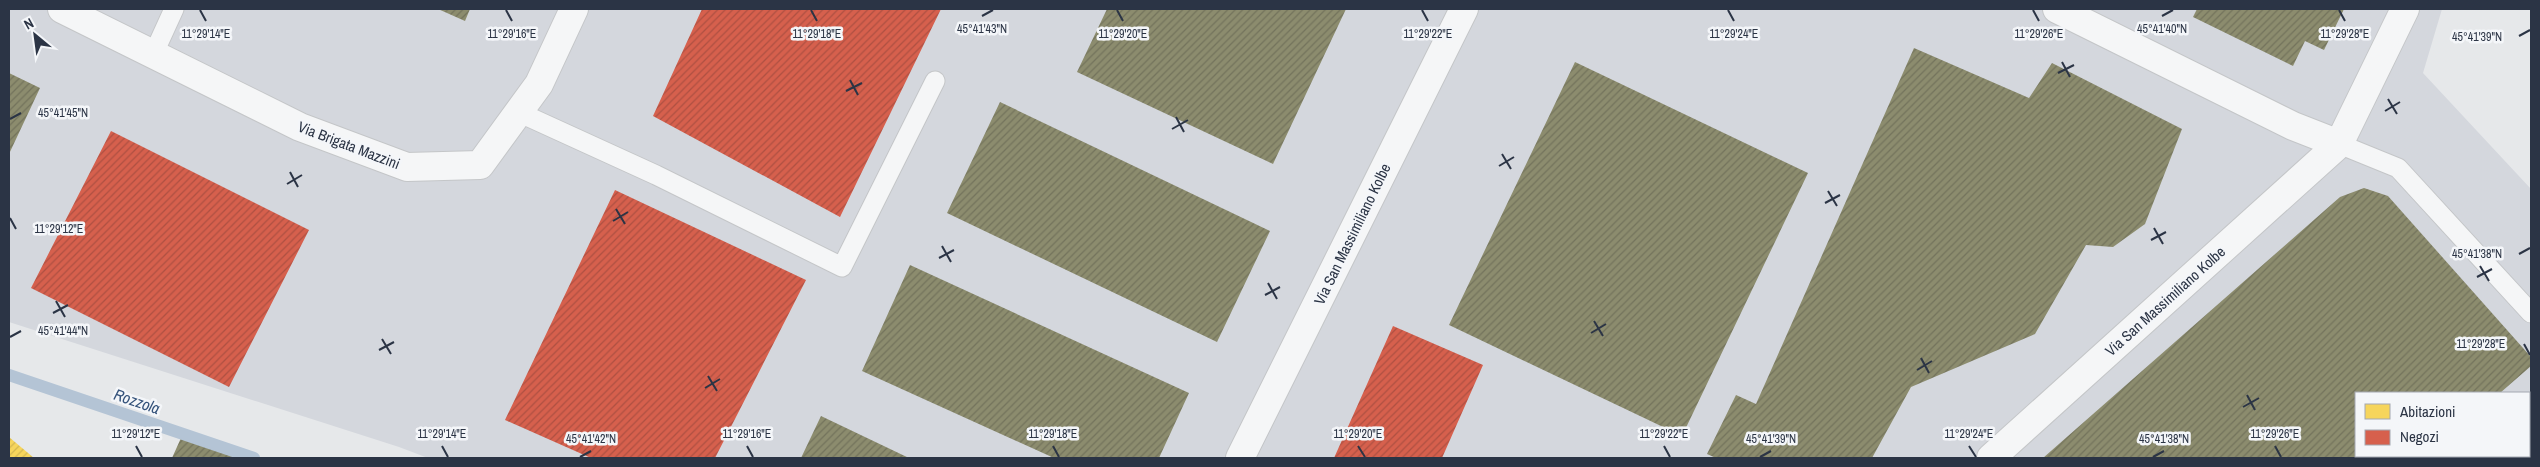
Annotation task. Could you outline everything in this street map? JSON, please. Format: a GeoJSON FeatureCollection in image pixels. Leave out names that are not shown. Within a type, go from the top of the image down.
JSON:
{"type":"FeatureCollection","features":[{"type":"Feature","properties":{"kind":"street","name":"Via Brigata Mazzini"},"geometry":{"type":"LineString","coordinates":[[62,9],[300,127],[407,168],[480,165],[539,84],[574,9]]}},
{"type":"Feature","properties":{"kind":"street","name":"Via San Massimiliano Kolbe"},"geometry":{"type":"LineString","coordinates":[[1240,458],[1464,9]]}},
{"type":"Feature","properties":{"kind":"street"},"geometry":{"type":"LineString","coordinates":[[2057,9],[2293,126],[2339,144]]}},
{"type":"Feature","properties":{"kind":"street","name":"Via San Massimiliano Kolbe"},"geometry":{"type":"LineString","coordinates":[[1991,458],[2339,144],[2405,9]]}},
{"type":"Feature","properties":{"kind":"lane"},"geometry":{"type":"LineString","coordinates":[[152,55],[174,9]]}},
{"type":"Feature","properties":{"kind":"lane"},"geometry":{"type":"LineString","coordinates":[[518,112],[656,175],[842,267],[935,82]]}},
{"type":"Feature","properties":{"kind":"lane"},"geometry":{"type":"LineString","coordinates":[[2339,144],[2398,168],[2531,313]]}},
{"type":"Feature","properties":{"kind":"shaded area"},"geometry":{"type":"Polygon","coordinates":[[[9,9],[2442,9],[2423,73],[2531,189],[2531,458],[428,458],[399,447],[9,322],[9,9]]]}},
{"type":"Feature","properties":{"kind":"building: Abitazioni"},"geometry":{"type":"Polygon","coordinates":[[[9,437],[34,458],[9,458],[9,437]]]}},
{"type":"Feature","properties":{"kind":"building: Negozi"},"geometry":{"type":"Polygon","coordinates":[[[702,9],[941,9],[840,217],[653,116],[702,9]]]}},
{"type":"Feature","properties":{"kind":"building: Negozi"},"geometry":{"type":"Polygon","coordinates":[[[111,131],[309,230],[229,387],[31,288],[111,131]]]}},
{"type":"Feature","properties":{"kind":"building: Negozi"},"geometry":{"type":"Polygon","coordinates":[[[615,190],[806,280],[715,458],[591,458],[505,420],[615,190]]]}},
{"type":"Feature","properties":{"kind":"building: Negozi"},"geometry":{"type":"Polygon","coordinates":[[[1393,326],[1483,365],[1442,458],[1334,458],[1393,326]]]}},
{"type":"Feature","properties":{"kind":"building: Industria"},"geometry":{"type":"Polygon","coordinates":[[[438,9],[470,9],[465,21],[438,9]]]}},
{"type":"Feature","properties":{"kind":"building: Industria"},"geometry":{"type":"Polygon","coordinates":[[[1107,9],[1346,9],[1273,164],[1077,72],[1107,9]]]}},
{"type":"Feature","properties":{"kind":"building: Industria"},"geometry":{"type":"Polygon","coordinates":[[[2197,9],[2344,9],[2324,50],[2305,41],[2293,66],[2193,17],[2197,9]]]}},
{"type":"Feature","properties":{"kind":"building: Industria"},"geometry":{"type":"Polygon","coordinates":[[[1914,48],[2029,98],[2052,63],[2182,129],[2145,224],[2113,247],[2086,245],[2035,334],[1911,387],[1872,458],[1716,458],[1707,454],[1736,395],[1756,404],[1914,48]]]}},
{"type":"Feature","properties":{"kind":"building: Industria"},"geometry":{"type":"Polygon","coordinates":[[[1575,62],[1808,173],[1682,436],[1449,325],[1575,62]]]}},
{"type":"Feature","properties":{"kind":"building: Industria"},"geometry":{"type":"Polygon","coordinates":[[[9,73],[40,88],[9,154],[9,73]]]}},
{"type":"Feature","properties":{"kind":"building: Industria"},"geometry":{"type":"Polygon","coordinates":[[[1000,102],[1270,231],[1217,342],[947,213],[1000,102]]]}},
{"type":"Feature","properties":{"kind":"building: Industria"},"geometry":{"type":"Polygon","coordinates":[[[2364,188],[2388,196],[2531,357],[2531,366],[2501,392],[2355,392],[2355,457],[2428,457],[2426,458],[2043,458],[2340,197],[2364,188]]]}},
{"type":"Feature","properties":{"kind":"building: Industria"},"geometry":{"type":"Polygon","coordinates":[[[910,265],[1189,393],[1159,458],[1054,458],[862,371],[910,265]]]}},
{"type":"Feature","properties":{"kind":"building: Industria"},"geometry":{"type":"Polygon","coordinates":[[[821,416],[909,458],[801,458],[821,416]]]}},
{"type":"Feature","properties":{"kind":"building: Industria"},"geometry":{"type":"Polygon","coordinates":[[[181,438],[238,458],[172,458],[181,438]]]}},
{"type":"Feature","properties":{"kind":"waterway","name":"Rozzola"},"geometry":{"type":"LineString","coordinates":[[9,375],[254,458]]}}]}
